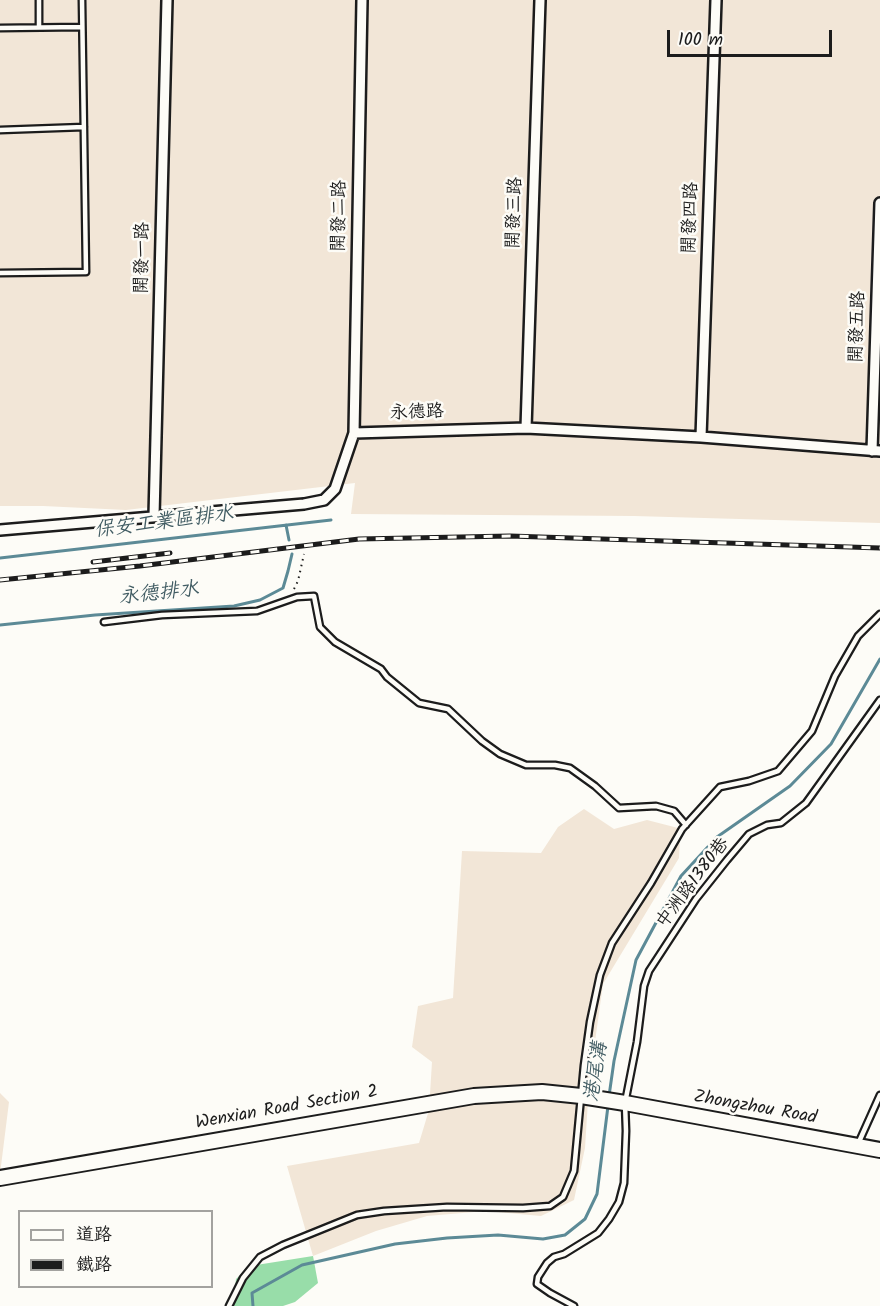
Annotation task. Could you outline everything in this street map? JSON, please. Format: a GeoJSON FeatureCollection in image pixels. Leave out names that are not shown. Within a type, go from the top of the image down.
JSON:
{"type":"FeatureCollection","features":[{"type":"Feature","properties":{"kind":"street","name":"開發一路"},"geometry":{"type":"LineString","coordinates":[[154,516],[167,0]]}},
{"type":"Feature","properties":{"kind":"street","name":"開發二路"},"geometry":{"type":"LineString","coordinates":[[354,433],[362,0]]}},
{"type":"Feature","properties":{"kind":"street","name":"開發三路"},"geometry":{"type":"LineString","coordinates":[[526,428],[540,0]]}},
{"type":"Feature","properties":{"kind":"street","name":"開發四路"},"geometry":{"type":"LineString","coordinates":[[701,437],[716,0]]}},
{"type":"Feature","properties":{"kind":"street","name":"開發五路"},"geometry":{"type":"LineString","coordinates":[[876,451],[880,204]]}},
{"type":"Feature","properties":{"kind":"street","name":"永德路"},"geometry":{"type":"LineString","coordinates":[[354,433],[526,428],[701,437],[876,451]]}},
{"type":"Feature","properties":{"kind":"street"},"geometry":{"type":"LineString","coordinates":[[0,530],[304,504],[324,500],[335,489],[354,433]]}},
{"type":"Feature","properties":{"kind":"street","name":"Wenxian Road Section 2"},"geometry":{"type":"LineString","coordinates":[[0,1178],[474,1096],[542,1092],[625,1103]]}},
{"type":"Feature","properties":{"kind":"street","name":"Zhongzhou Road"},"geometry":{"type":"LineString","coordinates":[[625,1103],[880,1150]]}},
{"type":"Feature","properties":{"kind":"lane"},"geometry":{"type":"LineString","coordinates":[[39,0],[39,27]]}},
{"type":"Feature","properties":{"kind":"lane"},"geometry":{"type":"LineString","coordinates":[[0,273],[86,272],[82,0]]}},
{"type":"Feature","properties":{"kind":"lane"},"geometry":{"type":"LineString","coordinates":[[0,28],[82,27]]}},
{"type":"Feature","properties":{"kind":"lane"},"geometry":{"type":"LineString","coordinates":[[0,130],[84,127]]}},
{"type":"Feature","properties":{"kind":"lane"},"geometry":{"type":"LineString","coordinates":[[104,622],[162,615],[257,611],[297,597],[314,596],[320,627],[335,642],[381,669],[387,677],[419,703],[448,709],[482,741],[500,754],[526,765],[555,765],[570,768],[595,786],[619,808],[656,806],[674,811],[686,825]]}},
{"type":"Feature","properties":{"kind":"lane"},"geometry":{"type":"LineString","coordinates":[[229,1306],[243,1278],[260,1257],[283,1245],[357,1215],[447,1207],[550,1206],[563,1197],[573,1171],[590,1022],[600,975],[612,943],[686,825],[720,787],[749,781],[778,771],[812,731],[835,676],[852,646],[858,636],[880,614]]}},
{"type":"Feature","properties":{"kind":"lane","name":"中洲路1380巷"},"geometry":{"type":"LineString","coordinates":[[574,1306],[542,1289],[537,1284],[538,1277],[554,1257],[564,1254],[598,1233],[619,1202],[624,1183],[625,1103],[637,1042],[644,986],[649,970],[696,899],[749,834],[767,825],[781,823],[806,803],[880,700]]}},
{"type":"Feature","properties":{"kind":"lane"},"geometry":{"type":"LineString","coordinates":[[857,1146],[880,1095]]}},
{"type":"Feature","properties":{"kind":"path"},"geometry":{"type":"LineString","coordinates":[[289,600],[298,581],[304,554]]}},
{"type":"Feature","properties":{"kind":"shaded area"},"geometry":{"type":"Polygon","coordinates":[[[0,0],[880,0],[880,523],[634,516],[351,514],[355,483],[126,510],[0,506],[0,0]]]}},
{"type":"Feature","properties":{"kind":"shaded area"},"geometry":{"type":"Polygon","coordinates":[[[584,809],[614,829],[647,820],[682,829],[679,858],[603,984],[589,1085],[585,1148],[574,1200],[541,1216],[486,1211],[427,1216],[376,1231],[313,1256],[287,1166],[419,1143],[429,1110],[432,1062],[412,1047],[418,1006],[453,998],[462,851],[541,853],[558,827],[584,809]]]}},
{"type":"Feature","properties":{"kind":"shaded area"},"geometry":{"type":"Polygon","coordinates":[[[0,1093],[9,1102],[0,1174],[0,1093]]]}},
{"type":"Feature","properties":{"kind":"green space"},"geometry":{"type":"Polygon","coordinates":[[[313,1256],[318,1283],[295,1302],[283,1306],[233,1306],[236,1279],[250,1266],[313,1256]]]}},
{"type":"Feature","properties":{"kind":"waterway","name":"保安工業區排水"},"geometry":{"type":"LineString","coordinates":[[0,558],[331,520]]}},
{"type":"Feature","properties":{"kind":"waterway","name":"永德排水"},"geometry":{"type":"LineString","coordinates":[[286,525],[289,540]]}},
{"type":"Feature","properties":{"kind":"waterway","name":"永德排水"},"geometry":{"type":"LineString","coordinates":[[0,625],[95,615],[234,606],[260,600],[283,588],[292,554]]}},
{"type":"Feature","properties":{"kind":"waterway","name":"港尾溝"},"geometry":{"type":"LineString","coordinates":[[609,1096],[614,1061],[636,960],[681,876],[717,837],[790,786],[831,744],[880,659]]}},
{"type":"Feature","properties":{"kind":"waterway","name":"港尾溝"},"geometry":{"type":"LineString","coordinates":[[253,1306],[252,1293],[302,1265],[395,1244],[447,1238],[498,1235],[543,1239],[565,1235],[585,1219],[597,1194],[608,1106]]}},
{"type":"Feature","properties":{"kind":"railway"},"geometry":{"type":"LineString","coordinates":[[0,580],[140,566],[359,539],[510,536],[880,548]]}},
{"type":"Feature","properties":{"kind":"railway"},"geometry":{"type":"LineString","coordinates":[[93,562],[170,553]]}}]}
